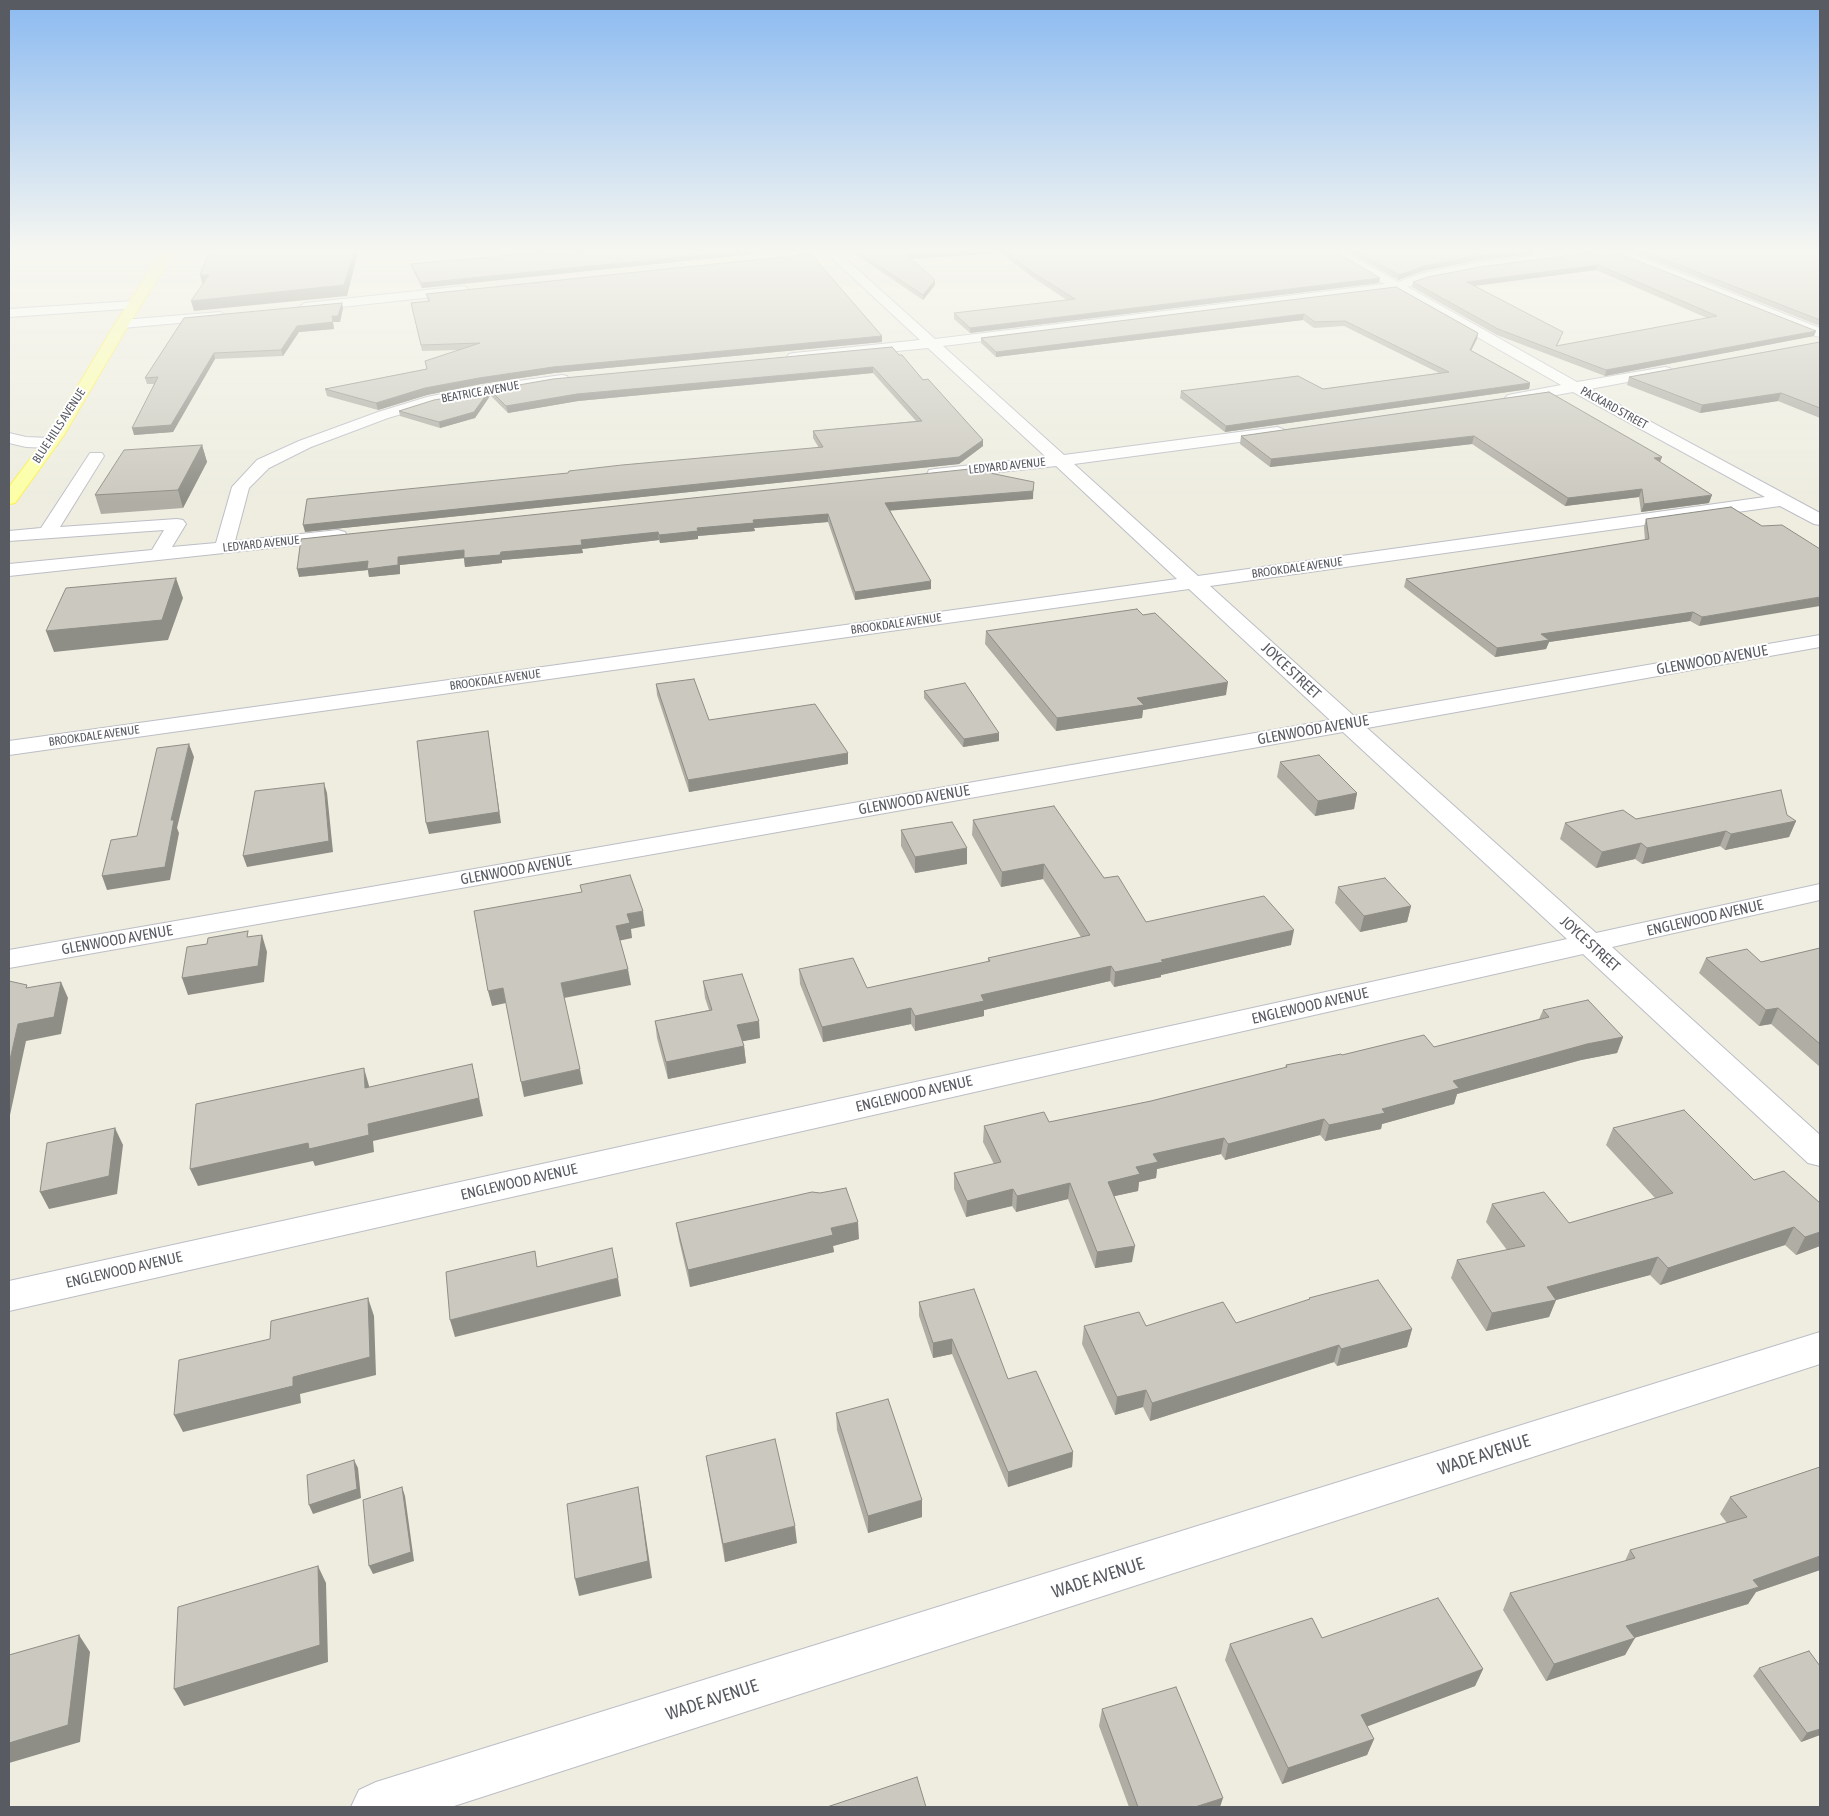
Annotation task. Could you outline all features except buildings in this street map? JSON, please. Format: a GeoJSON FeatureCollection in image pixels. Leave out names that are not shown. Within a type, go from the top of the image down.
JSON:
{"type":"FeatureCollection","features":[{"type":"Feature","properties":{"kind":"main road","name":"BLUE HILLS AVENUE"},"geometry":{"type":"LineString","coordinates":[[9,499],[50,443],[116,334]]}},
{"type":"Feature","properties":{"kind":"street","name":"JOYCE STREET"},"geometry":{"type":"LineString","coordinates":[[924,334],[1060,461],[1820,1154]]}},
{"type":"Feature","properties":{"kind":"street"},"geometry":{"type":"LineString","coordinates":[[778,358],[1009,334]]}},
{"type":"Feature","properties":{"kind":"street","name":"PACKARD STREET"},"geometry":{"type":"LineString","coordinates":[[1482,334],[1577,388],[1820,520]]}},
{"type":"Feature","properties":{"kind":"street"},"geometry":{"type":"LineString","coordinates":[[1499,400],[1577,388],[1683,368]]}},
{"type":"Feature","properties":{"kind":"street","name":"BEATRICE AVENUE"},"geometry":{"type":"LineString","coordinates":[[224,547],[241,487],[263,464],[305,444],[383,415],[432,400],[482,390],[574,378]]}},
{"type":"Feature","properties":{"kind":"street","name":"LEDYARD AVENUE"},"geometry":{"type":"LineString","coordinates":[[920,475],[1060,461],[1295,430]]}},
{"type":"Feature","properties":{"kind":"street"},"geometry":{"type":"LineString","coordinates":[[9,438],[26,442],[50,443]]}},
{"type":"Feature","properties":{"kind":"street"},"geometry":{"type":"LineString","coordinates":[[46,534],[96,456]]}},
{"type":"Feature","properties":{"kind":"street","name":"BROOKDALE AVENUE"},"geometry":{"type":"LineString","coordinates":[[9,748],[1783,500]]}},
{"type":"Feature","properties":{"kind":"street"},"geometry":{"type":"LineString","coordinates":[[9,536],[177,524],[160,554]]}},
{"type":"Feature","properties":{"kind":"street","name":"LEDYARD AVENUE"},"geometry":{"type":"LineString","coordinates":[[9,570],[354,534]]}},
{"type":"Feature","properties":{"kind":"street","name":"GLENWOOD AVENUE"},"geometry":{"type":"LineString","coordinates":[[9,959],[1820,641]]}},
{"type":"Feature","properties":{"kind":"street","name":"ENGLEWOOD AVENUE"},"geometry":{"type":"LineString","coordinates":[[9,1296],[1820,892]]}},
{"type":"Feature","properties":{"kind":"street","name":"WADE AVENUE"},"geometry":{"type":"LineString","coordinates":[[376,1807],[1820,1348]]}}]}
